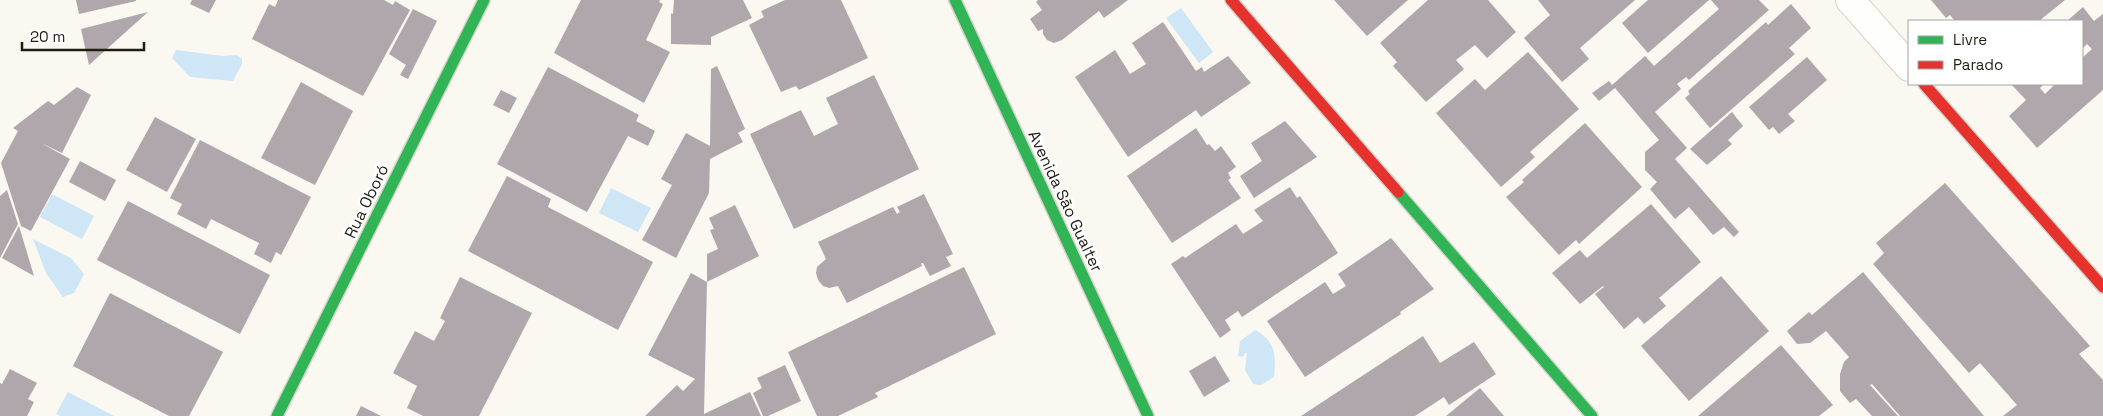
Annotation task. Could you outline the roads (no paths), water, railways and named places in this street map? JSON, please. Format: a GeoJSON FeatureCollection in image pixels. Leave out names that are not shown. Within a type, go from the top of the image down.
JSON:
{"type":"FeatureCollection","features":[{"type":"Feature","properties":{"kind":"street","name":"Rua Oboró"},"geometry":{"type":"LineString","coordinates":[[277,416],[484,0]]}},
{"type":"Feature","properties":{"kind":"street","name":"Avenida São Gualter"},"geometry":{"type":"LineString","coordinates":[[955,0],[1148,416]]}},
{"type":"Feature","properties":{"kind":"street"},"geometry":{"type":"LineString","coordinates":[[1231,0],[1592,416]]}},
{"type":"Feature","properties":{"kind":"street"},"geometry":{"type":"LineString","coordinates":[[1850,0],[1908,67]]}},
{"type":"Feature","properties":{"kind":"street"},"geometry":{"type":"LineString","coordinates":[[1925,85],[2103,287]]}},
{"type":"Feature","properties":{"kind":"water"},"geometry":{"type":"Polygon","coordinates":[[[1181,8],[1213,52],[1199,63],[1166,18],[1181,8]]]}},
{"type":"Feature","properties":{"kind":"water"},"geometry":{"type":"Polygon","coordinates":[[[176,50],[223,56],[236,55],[242,59],[242,64],[233,81],[190,77],[172,58],[176,50]]]}},
{"type":"Feature","properties":{"kind":"water"},"geometry":{"type":"Polygon","coordinates":[[[611,188],[651,208],[638,232],[599,213],[611,188]]]}},
{"type":"Feature","properties":{"kind":"water"},"geometry":{"type":"Polygon","coordinates":[[[52,194],[94,216],[82,239],[40,217],[52,194]]]}},
{"type":"Feature","properties":{"kind":"water"},"geometry":{"type":"Polygon","coordinates":[[[33,239],[71,258],[84,274],[74,293],[63,297],[46,273],[33,239]]]}},
{"type":"Feature","properties":{"kind":"water"},"geometry":{"type":"Polygon","coordinates":[[[1255,330],[1262,334],[1271,344],[1275,362],[1274,377],[1261,385],[1253,384],[1245,370],[1247,353],[1243,357],[1238,356],[1240,341],[1255,330]]]}},
{"type":"Feature","properties":{"kind":"water"},"geometry":{"type":"Polygon","coordinates":[[[68,392],[114,416],[60,416],[56,414],[68,392]]]}}]}
